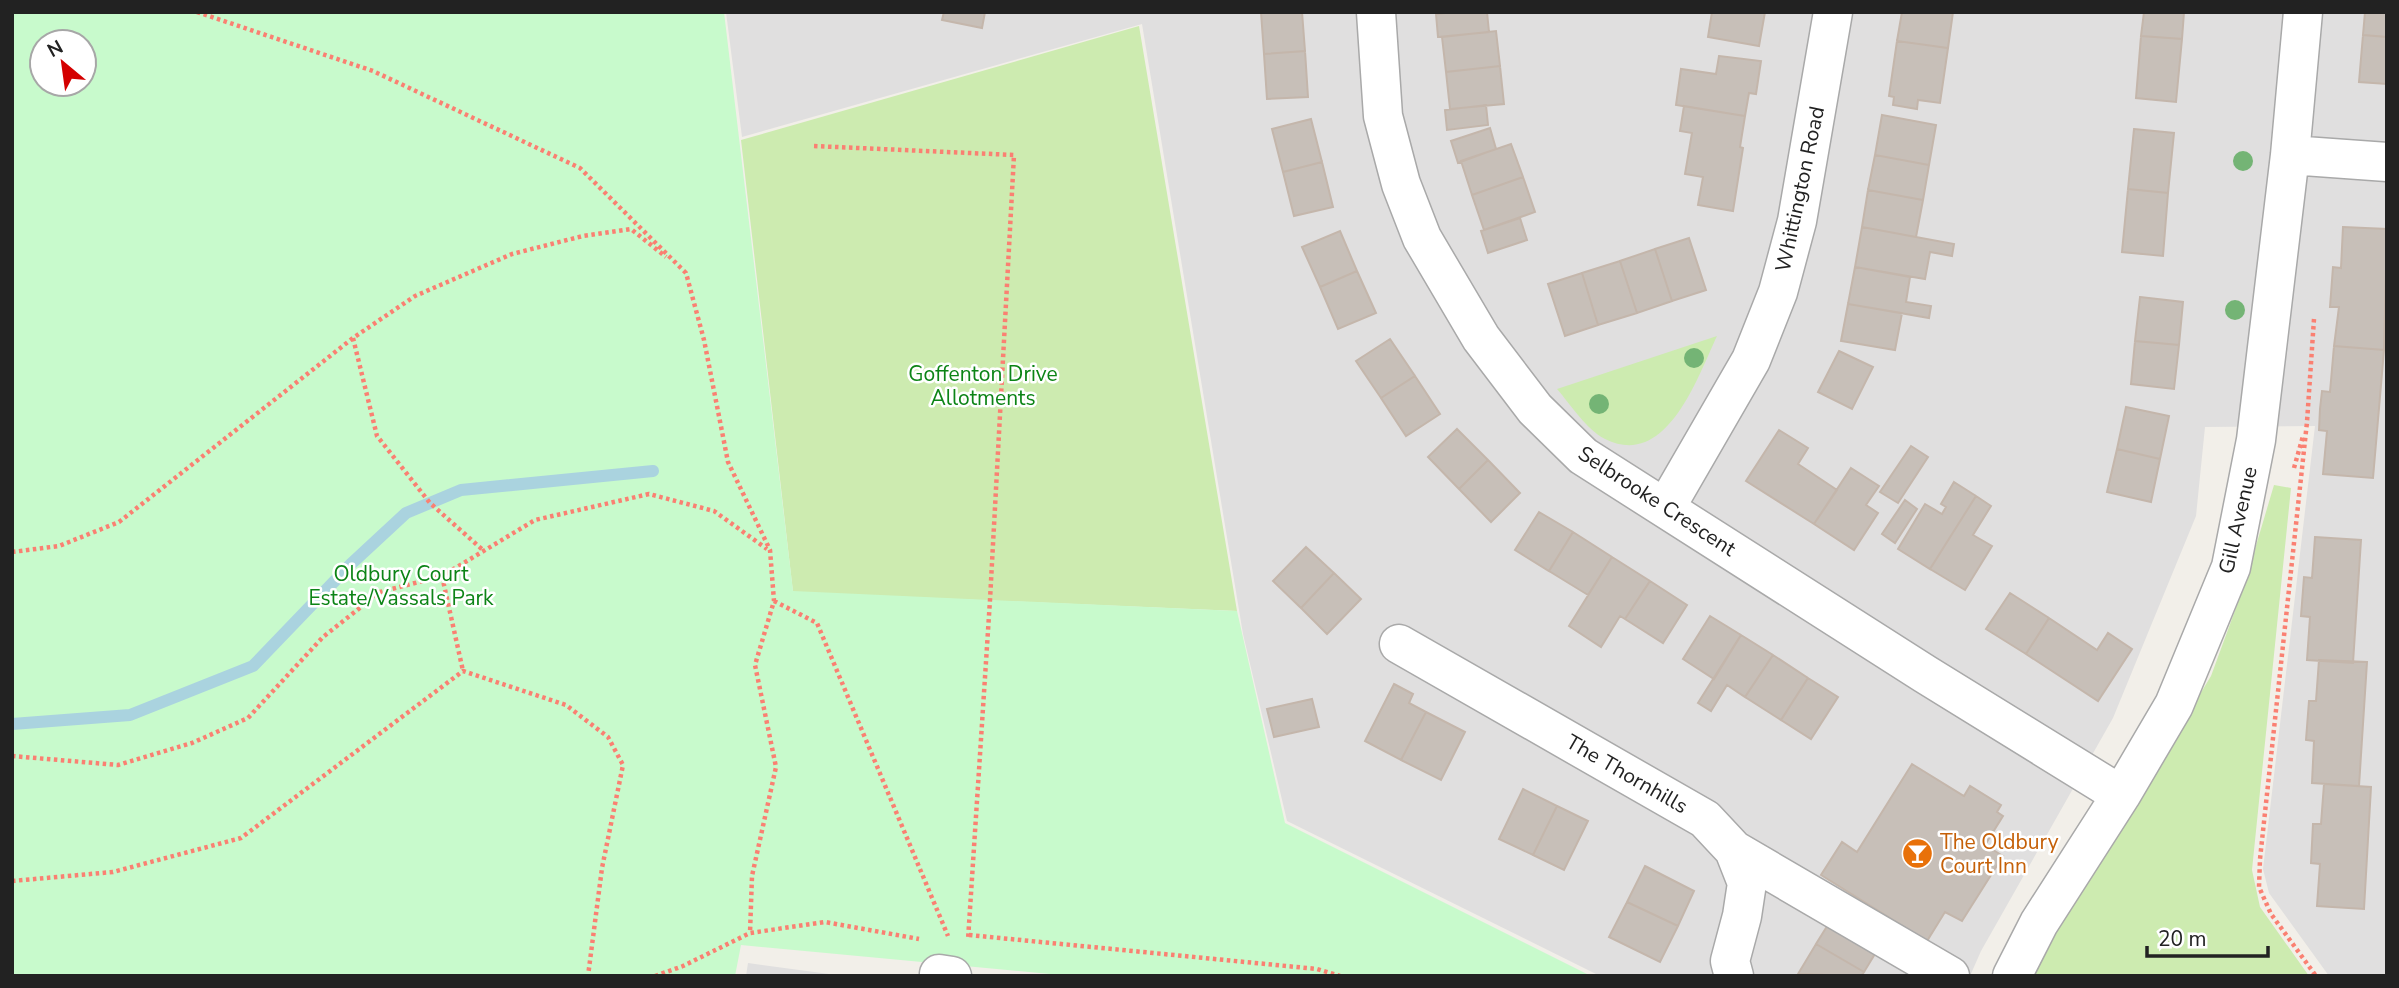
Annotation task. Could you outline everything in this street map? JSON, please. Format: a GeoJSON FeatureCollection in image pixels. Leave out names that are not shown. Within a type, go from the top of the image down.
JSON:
{"type":"FeatureCollection","features":[{"type":"Feature","properties":{"kind":"street","name":"Selbrooke Crescent"},"geometry":{"type":"LineString","coordinates":[[1377,12],[1383,116],[1401,184],[1422,238],[1481,338],[1535,409],[1583,456],[1914,667],[2122,795]]}},
{"type":"Feature","properties":{"kind":"street","name":"Whittington Road"},"geometry":{"type":"LineString","coordinates":[[1666,507],[1751,360],[1778,292],[1797,221],[1833,12]]}},
{"type":"Feature","properties":{"kind":"street","name":"Gill Avenue"},"geometry":{"type":"LineString","coordinates":[[2012,976],[2039,923],[2122,795],[2174,705],[2231,567],[2256,440],[2290,155],[2303,12]]}},
{"type":"Feature","properties":{"kind":"street"},"geometry":{"type":"LineString","coordinates":[[2290,155],[2387,162]]}},
{"type":"Feature","properties":{"kind":"street","name":"The Thornhills"},"geometry":{"type":"LineString","coordinates":[[1399,644],[1705,819],[1734,850],[1747,883],[1742,916],[1730,961],[1734,976]]}},
{"type":"Feature","properties":{"kind":"street"},"geometry":{"type":"LineString","coordinates":[[1734,850],[1950,976]]}},
{"type":"Feature","properties":{"kind":"path"},"geometry":{"type":"LineString","coordinates":[[197,12],[373,71],[580,168],[686,272],[704,340],[728,462],[769,550],[774,601],[755,665],[776,767],[751,876],[750,933]]}},
{"type":"Feature","properties":{"kind":"path"},"geometry":{"type":"LineString","coordinates":[[814,146],[1014,155],[990,600],[968,935],[952,959]]}},
{"type":"Feature","properties":{"kind":"path"},"geometry":{"type":"LineString","coordinates":[[12,552],[59,547],[118,522],[353,338],[415,296],[512,254],[583,236],[631,229],[686,272]]}},
{"type":"Feature","properties":{"kind":"path"},"geometry":{"type":"LineString","coordinates":[[2314,311],[2307,422],[2259,887],[2271,914],[2316,976]]}},
{"type":"Feature","properties":{"kind":"path"},"geometry":{"type":"LineString","coordinates":[[353,338],[377,436],[430,503],[484,551]]}},
{"type":"Feature","properties":{"kind":"path"},"geometry":{"type":"LineString","coordinates":[[12,756],[118,765],[192,744],[248,718],[323,637],[380,592],[442,576],[535,520],[649,494],[715,511],[769,550]]}},
{"type":"Feature","properties":{"kind":"path"},"geometry":{"type":"LineString","coordinates":[[442,576],[463,671]]}},
{"type":"Feature","properties":{"kind":"path"},"geometry":{"type":"LineString","coordinates":[[774,601],[817,623],[952,959]]}},
{"type":"Feature","properties":{"kind":"path"},"geometry":{"type":"LineString","coordinates":[[12,881],[113,872],[241,838],[463,671]]}},
{"type":"Feature","properties":{"kind":"path"},"geometry":{"type":"LineString","coordinates":[[463,671],[566,705],[608,737],[623,765],[602,868],[588,976]]}},
{"type":"Feature","properties":{"kind":"path"},"geometry":{"type":"LineString","coordinates":[[655,976],[683,966],[750,933],[825,922],[919,939],[952,959]]}},
{"type":"Feature","properties":{"kind":"path"},"geometry":{"type":"LineString","coordinates":[[968,935],[1317,969],[1340,976]]}},
{"type":"Feature","properties":{"kind":"shaded area"},"geometry":{"type":"Polygon","coordinates":[[[726,12],[2387,12],[2387,976],[2329,976],[2269,893],[2263,869],[2315,426],[2205,427],[2196,516],[2113,718],[1981,951],[1970,976],[1600,976],[1287,821],[1243,634],[1142,24],[742,137],[726,12]]]}},
{"type":"Feature","properties":{"kind":"shaded area"},"geometry":{"type":"Polygon","coordinates":[[[748,963],[844,976],[746,976],[748,963]]]}},
{"type":"Feature","properties":{"kind":"green space","name":"Oldbury Court Estate/Vassals Park"},"geometry":{"type":"Polygon","coordinates":[[[12,12],[724,12],[793,591],[1237,611],[1285,823],[1591,976],[1071,976],[741,945],[735,976],[12,976],[12,12]]]}},
{"type":"Feature","properties":{"kind":"green space","name":"Goffenton Drive Allotments"},"geometry":{"type":"Polygon","coordinates":[[[1139,26],[1237,611],[793,592],[741,140],[1139,26]]]}},
{"type":"Feature","properties":{"kind":"green space"},"geometry":{"type":"Polygon","coordinates":[[[1717,336],[1690,394],[1677,414],[1663,431],[1646,442],[1627,445],[1598,435],[1557,389],[1717,336]]]}},
{"type":"Feature","properties":{"kind":"green space"},"geometry":{"type":"Polygon","coordinates":[[[2274,485],[2291,488],[2252,870],[2260,907],[2309,976],[2031,976],[2211,676],[2244,586],[2274,485]]]}},
{"type":"Feature","properties":{"kind":"building"},"geometry":{"type":"Polygon","coordinates":[[[944,12],[985,12],[982,28],[942,20],[944,12]]]}},
{"type":"Feature","properties":{"kind":"building"},"geometry":{"type":"Polygon","coordinates":[[[1261,12],[1302,12],[1305,51],[1264,54],[1261,12]]]}},
{"type":"Feature","properties":{"kind":"building"},"geometry":{"type":"Polygon","coordinates":[[[1487,12],[1489,32],[1438,37],[1436,14],[1487,12]]]}},
{"type":"Feature","properties":{"kind":"building"},"geometry":{"type":"Polygon","coordinates":[[[1712,12],[1765,12],[1759,46],[1708,37],[1712,12]]]}},
{"type":"Feature","properties":{"kind":"building"},"geometry":{"type":"Polygon","coordinates":[[[1902,12],[1953,12],[1948,48],[1897,41],[1902,12]]]}},
{"type":"Feature","properties":{"kind":"building"},"geometry":{"type":"Polygon","coordinates":[[[2144,12],[2184,12],[2182,39],[2141,36],[2144,12]]]}},
{"type":"Feature","properties":{"kind":"building"},"geometry":{"type":"Polygon","coordinates":[[[2365,12],[2387,12],[2387,37],[2363,35],[2365,12]]]}},
{"type":"Feature","properties":{"kind":"building"},"geometry":{"type":"Polygon","coordinates":[[[1496,31],[1500,66],[1446,72],[1442,37],[1496,31]]]}},
{"type":"Feature","properties":{"kind":"building"},"geometry":{"type":"Polygon","coordinates":[[[2363,35],[2387,37],[2387,84],[2359,82],[2363,35]]]}},
{"type":"Feature","properties":{"kind":"building"},"geometry":{"type":"Polygon","coordinates":[[[2141,36],[2182,39],[2176,102],[2136,98],[2141,36]]]}},
{"type":"Feature","properties":{"kind":"building"},"geometry":{"type":"Polygon","coordinates":[[[1897,41],[1948,48],[1940,103],[1918,100],[1917,109],[1893,105],[1894,97],[1889,96],[1897,41]]]}},
{"type":"Feature","properties":{"kind":"building"},"geometry":{"type":"Polygon","coordinates":[[[1305,51],[1308,97],[1267,99],[1264,54],[1305,51]]]}},
{"type":"Feature","properties":{"kind":"building"},"geometry":{"type":"Polygon","coordinates":[[[1719,56],[1761,61],[1756,94],[1749,93],[1745,116],[1676,105],[1681,69],[1716,74],[1719,56]]]}},
{"type":"Feature","properties":{"kind":"building"},"geometry":{"type":"Polygon","coordinates":[[[1500,66],[1504,104],[1450,109],[1446,72],[1500,66]]]}},
{"type":"Feature","properties":{"kind":"building"},"geometry":{"type":"Polygon","coordinates":[[[1486,105],[1488,125],[1447,130],[1445,110],[1486,105]]]}},
{"type":"Feature","properties":{"kind":"building"},"geometry":{"type":"Polygon","coordinates":[[[1684,106],[1745,116],[1733,211],[1698,205],[1703,177],[1685,174],[1692,133],[1680,131],[1684,106]]]}},
{"type":"Feature","properties":{"kind":"building"},"geometry":{"type":"Polygon","coordinates":[[[1882,115],[1936,125],[1929,165],[1875,155],[1882,115]]]}},
{"type":"Feature","properties":{"kind":"building"},"geometry":{"type":"Polygon","coordinates":[[[1311,119],[1322,162],[1283,172],[1272,129],[1311,119]]]}},
{"type":"Feature","properties":{"kind":"building"},"geometry":{"type":"Polygon","coordinates":[[[1490,128],[1496,149],[1458,163],[1451,141],[1490,128]]]}},
{"type":"Feature","properties":{"kind":"building"},"geometry":{"type":"Polygon","coordinates":[[[2134,129],[2174,133],[2168,193],[2128,189],[2134,129]]]}},
{"type":"Feature","properties":{"kind":"building"},"geometry":{"type":"Polygon","coordinates":[[[1511,144],[1523,177],[1472,195],[1461,161],[1511,144]]]}},
{"type":"Feature","properties":{"kind":"building"},"geometry":{"type":"Polygon","coordinates":[[[1875,155],[1929,165],[1923,200],[1868,190],[1875,155]]]}},
{"type":"Feature","properties":{"kind":"building"},"geometry":{"type":"Polygon","coordinates":[[[1322,162],[1333,207],[1294,216],[1283,172],[1322,162]]]}},
{"type":"Feature","properties":{"kind":"building"},"geometry":{"type":"Polygon","coordinates":[[[1523,177],[1535,212],[1484,230],[1472,195],[1523,177]]]}},
{"type":"Feature","properties":{"kind":"building"},"geometry":{"type":"Polygon","coordinates":[[[2128,189],[2168,193],[2163,256],[2122,252],[2128,189]]]}},
{"type":"Feature","properties":{"kind":"building"},"geometry":{"type":"Polygon","coordinates":[[[1868,190],[1923,200],[1916,237],[1862,227],[1868,190]]]}},
{"type":"Feature","properties":{"kind":"building"},"geometry":{"type":"Polygon","coordinates":[[[1520,218],[1527,240],[1488,253],[1481,231],[1520,218]]]}},
{"type":"Feature","properties":{"kind":"building"},"geometry":{"type":"Polygon","coordinates":[[[1862,227],[1954,244],[1952,256],[1930,252],[1925,279],[1855,267],[1862,227]]]}},
{"type":"Feature","properties":{"kind":"building"},"geometry":{"type":"Polygon","coordinates":[[[2343,227],[2387,229],[2384,350],[2334,346],[2339,307],[2330,307],[2333,267],[2341,268],[2343,227]]]}},
{"type":"Feature","properties":{"kind":"building"},"geometry":{"type":"Polygon","coordinates":[[[1340,231],[1357,271],[1320,287],[1302,247],[1340,231]]]}},
{"type":"Feature","properties":{"kind":"building"},"geometry":{"type":"Polygon","coordinates":[[[1689,238],[1706,290],[1672,301],[1655,249],[1689,238]]]}},
{"type":"Feature","properties":{"kind":"building"},"geometry":{"type":"Polygon","coordinates":[[[1655,249],[1672,301],[1637,313],[1620,261],[1655,249]]]}},
{"type":"Feature","properties":{"kind":"building"},"geometry":{"type":"Polygon","coordinates":[[[1620,261],[1637,313],[1598,325],[1582,273],[1620,261]]]}},
{"type":"Feature","properties":{"kind":"building"},"geometry":{"type":"Polygon","coordinates":[[[1855,267],[1910,277],[1906,302],[1931,306],[1929,318],[1848,304],[1855,267]]]}},
{"type":"Feature","properties":{"kind":"building"},"geometry":{"type":"Polygon","coordinates":[[[1357,271],[1376,313],[1338,329],[1320,287],[1357,271]]]}},
{"type":"Feature","properties":{"kind":"building"},"geometry":{"type":"Polygon","coordinates":[[[1582,273],[1598,325],[1565,336],[1548,284],[1582,273]]]}},
{"type":"Feature","properties":{"kind":"building"},"geometry":{"type":"Polygon","coordinates":[[[2140,297],[2183,302],[2179,345],[2135,341],[2140,297]]]}},
{"type":"Feature","properties":{"kind":"building"},"geometry":{"type":"Polygon","coordinates":[[[1848,304],[1902,313],[1895,350],[1841,341],[1848,304]]]}},
{"type":"Feature","properties":{"kind":"building"},"geometry":{"type":"Polygon","coordinates":[[[1390,339],[1415,376],[1381,398],[1356,361],[1390,339]]]}},
{"type":"Feature","properties":{"kind":"building"},"geometry":{"type":"Polygon","coordinates":[[[2135,341],[2179,345],[2174,389],[2131,384],[2135,341]]]}},
{"type":"Feature","properties":{"kind":"building"},"geometry":{"type":"Polygon","coordinates":[[[2334,346],[2384,350],[2373,478],[2323,474],[2327,431],[2319,430],[2320,409],[2322,391],[2330,392],[2334,346]]]}},
{"type":"Feature","properties":{"kind":"building"},"geometry":{"type":"Polygon","coordinates":[[[1839,351],[1873,367],[1852,409],[1818,392],[1839,351]]]}},
{"type":"Feature","properties":{"kind":"building"},"geometry":{"type":"Polygon","coordinates":[[[1415,376],[1440,414],[1406,436],[1381,398],[1415,376]]]}},
{"type":"Feature","properties":{"kind":"building"},"geometry":{"type":"Polygon","coordinates":[[[2126,407],[2169,416],[2160,459],[2117,449],[2126,407]]]}},
{"type":"Feature","properties":{"kind":"building"},"geometry":{"type":"Polygon","coordinates":[[[1457,429],[1488,460],[1459,489],[1428,457],[1457,429]]]}},
{"type":"Feature","properties":{"kind":"building"},"geometry":{"type":"Polygon","coordinates":[[[1779,430],[1808,448],[1798,464],[1837,490],[1814,524],[1746,481],[1779,430]]]}},
{"type":"Feature","properties":{"kind":"building"},"geometry":{"type":"Polygon","coordinates":[[[1911,446],[1928,457],[1898,503],[1880,492],[1911,446]]]}},
{"type":"Feature","properties":{"kind":"building"},"geometry":{"type":"Polygon","coordinates":[[[2117,449],[2160,459],[2151,502],[2107,492],[2117,449]]]}},
{"type":"Feature","properties":{"kind":"building"},"geometry":{"type":"Polygon","coordinates":[[[1488,460],[1520,493],[1491,522],[1459,489],[1488,460]]]}},
{"type":"Feature","properties":{"kind":"building"},"geometry":{"type":"Polygon","coordinates":[[[1851,468],[1879,486],[1866,505],[1878,513],[1854,550],[1814,524],[1851,468]]]}},
{"type":"Feature","properties":{"kind":"building"},"geometry":{"type":"Polygon","coordinates":[[[1954,482],[1976,496],[1930,569],[1898,549],[1925,504],[1942,514],[1946,507],[1941,504],[1954,482]]]}},
{"type":"Feature","properties":{"kind":"building"},"geometry":{"type":"Polygon","coordinates":[[[1976,496],[1991,506],[1973,535],[1992,546],[1965,590],[1930,569],[1976,496]]]}},
{"type":"Feature","properties":{"kind":"building"},"geometry":{"type":"Polygon","coordinates":[[[1905,500],[1917,509],[1895,543],[1882,534],[1905,500]]]}},
{"type":"Feature","properties":{"kind":"building"},"geometry":{"type":"Polygon","coordinates":[[[1539,512],[1573,532],[1549,571],[1515,550],[1539,512]]]}},
{"type":"Feature","properties":{"kind":"building"},"geometry":{"type":"Polygon","coordinates":[[[1573,532],[1612,557],[1588,595],[1549,571],[1573,532]]]}},
{"type":"Feature","properties":{"kind":"building"},"geometry":{"type":"Polygon","coordinates":[[[2315,537],[2361,540],[2353,663],[2307,660],[2310,617],[2301,616],[2304,577],[2312,578],[2315,537]]]}},
{"type":"Feature","properties":{"kind":"building"},"geometry":{"type":"Polygon","coordinates":[[[1306,547],[1334,573],[1301,608],[1273,581],[1306,547]]]}},
{"type":"Feature","properties":{"kind":"building"},"geometry":{"type":"Polygon","coordinates":[[[1612,557],[1650,581],[1625,619],[1620,616],[1601,647],[1569,626],[1612,557]]]}},
{"type":"Feature","properties":{"kind":"building"},"geometry":{"type":"Polygon","coordinates":[[[1334,573],[1361,599],[1327,634],[1301,608],[1334,573]]]}},
{"type":"Feature","properties":{"kind":"building"},"geometry":{"type":"Polygon","coordinates":[[[1650,581],[1687,605],[1663,643],[1625,619],[1650,581]]]}},
{"type":"Feature","properties":{"kind":"building"},"geometry":{"type":"Polygon","coordinates":[[[2010,593],[2049,618],[2026,654],[1986,629],[2010,593]]]}},
{"type":"Feature","properties":{"kind":"building"},"geometry":{"type":"Polygon","coordinates":[[[1710,616],[1741,635],[1714,679],[1683,659],[1710,616]]]}},
{"type":"Feature","properties":{"kind":"building"},"geometry":{"type":"Polygon","coordinates":[[[2049,618],[2097,650],[2108,633],[2132,649],[2098,701],[2026,654],[2049,618]]]}},
{"type":"Feature","properties":{"kind":"building"},"geometry":{"type":"Polygon","coordinates":[[[1741,635],[1773,655],[1745,697],[1727,685],[1711,711],[1698,703],[1741,635]]]}},
{"type":"Feature","properties":{"kind":"building"},"geometry":{"type":"Polygon","coordinates":[[[1773,655],[1808,678],[1781,720],[1745,697],[1773,655]]]}},
{"type":"Feature","properties":{"kind":"building"},"geometry":{"type":"Polygon","coordinates":[[[2319,660],[2367,662],[2359,786],[2312,783],[2314,741],[2306,740],[2309,701],[2316,701],[2319,660]]]}},
{"type":"Feature","properties":{"kind":"building"},"geometry":{"type":"Polygon","coordinates":[[[1808,678],[1838,697],[1811,739],[1781,720],[1808,678]]]}},
{"type":"Feature","properties":{"kind":"building"},"geometry":{"type":"Polygon","coordinates":[[[1394,684],[1413,694],[1409,703],[1426,712],[1401,760],[1365,741],[1394,684]]]}},
{"type":"Feature","properties":{"kind":"building"},"geometry":{"type":"Polygon","coordinates":[[[1312,699],[1319,727],[1274,737],[1267,709],[1312,699]]]}},
{"type":"Feature","properties":{"kind":"building"},"geometry":{"type":"Polygon","coordinates":[[[1426,712],[1465,732],[1441,780],[1401,760],[1426,712]]]}},
{"type":"Feature","properties":{"kind":"building","name":"The Oldbury Court Inn"},"geometry":{"type":"Polygon","coordinates":[[[1912,764],[1964,796],[1970,786],[2001,805],[1997,812],[2003,816],[1985,845],[2003,856],[1962,921],[1945,912],[1927,941],[1821,875],[1842,842],[1857,852],[1912,764]]]}},
{"type":"Feature","properties":{"kind":"building"},"geometry":{"type":"Polygon","coordinates":[[[2324,784],[2371,787],[2364,909],[2317,906],[2320,864],[2311,863],[2313,824],[2321,824],[2324,784]]]}},
{"type":"Feature","properties":{"kind":"building"},"geometry":{"type":"Polygon","coordinates":[[[1523,789],[1557,806],[1533,855],[1499,839],[1523,789]]]}},
{"type":"Feature","properties":{"kind":"building"},"geometry":{"type":"Polygon","coordinates":[[[1557,806],[1588,821],[1564,870],[1533,855],[1557,806]]]}},
{"type":"Feature","properties":{"kind":"building"},"geometry":{"type":"Polygon","coordinates":[[[1645,866],[1694,891],[1678,926],[1627,902],[1645,866]]]}},
{"type":"Feature","properties":{"kind":"building"},"geometry":{"type":"Polygon","coordinates":[[[1627,902],[1678,926],[1660,962],[1609,937],[1627,902]]]}},
{"type":"Feature","properties":{"kind":"building"},"geometry":{"type":"Polygon","coordinates":[[[1834,915],[1881,944],[1864,972],[1816,944],[1834,915]]]}},
{"type":"Feature","properties":{"kind":"building"},"geometry":{"type":"Polygon","coordinates":[[[1816,944],[1864,972],[1861,976],[1798,974],[1816,944]]]}},
{"type":"Feature","properties":{"kind":"waterway"},"geometry":{"type":"LineString","coordinates":[[12,724],[130,715],[253,666],[351,564],[406,513],[461,490],[653,471]]}},
{"type":"Feature","properties":{"kind":"place","name":"The Oldbury Court Inn"},"geometry":{"type":"Point","coordinates":[1917,854]}}]}
